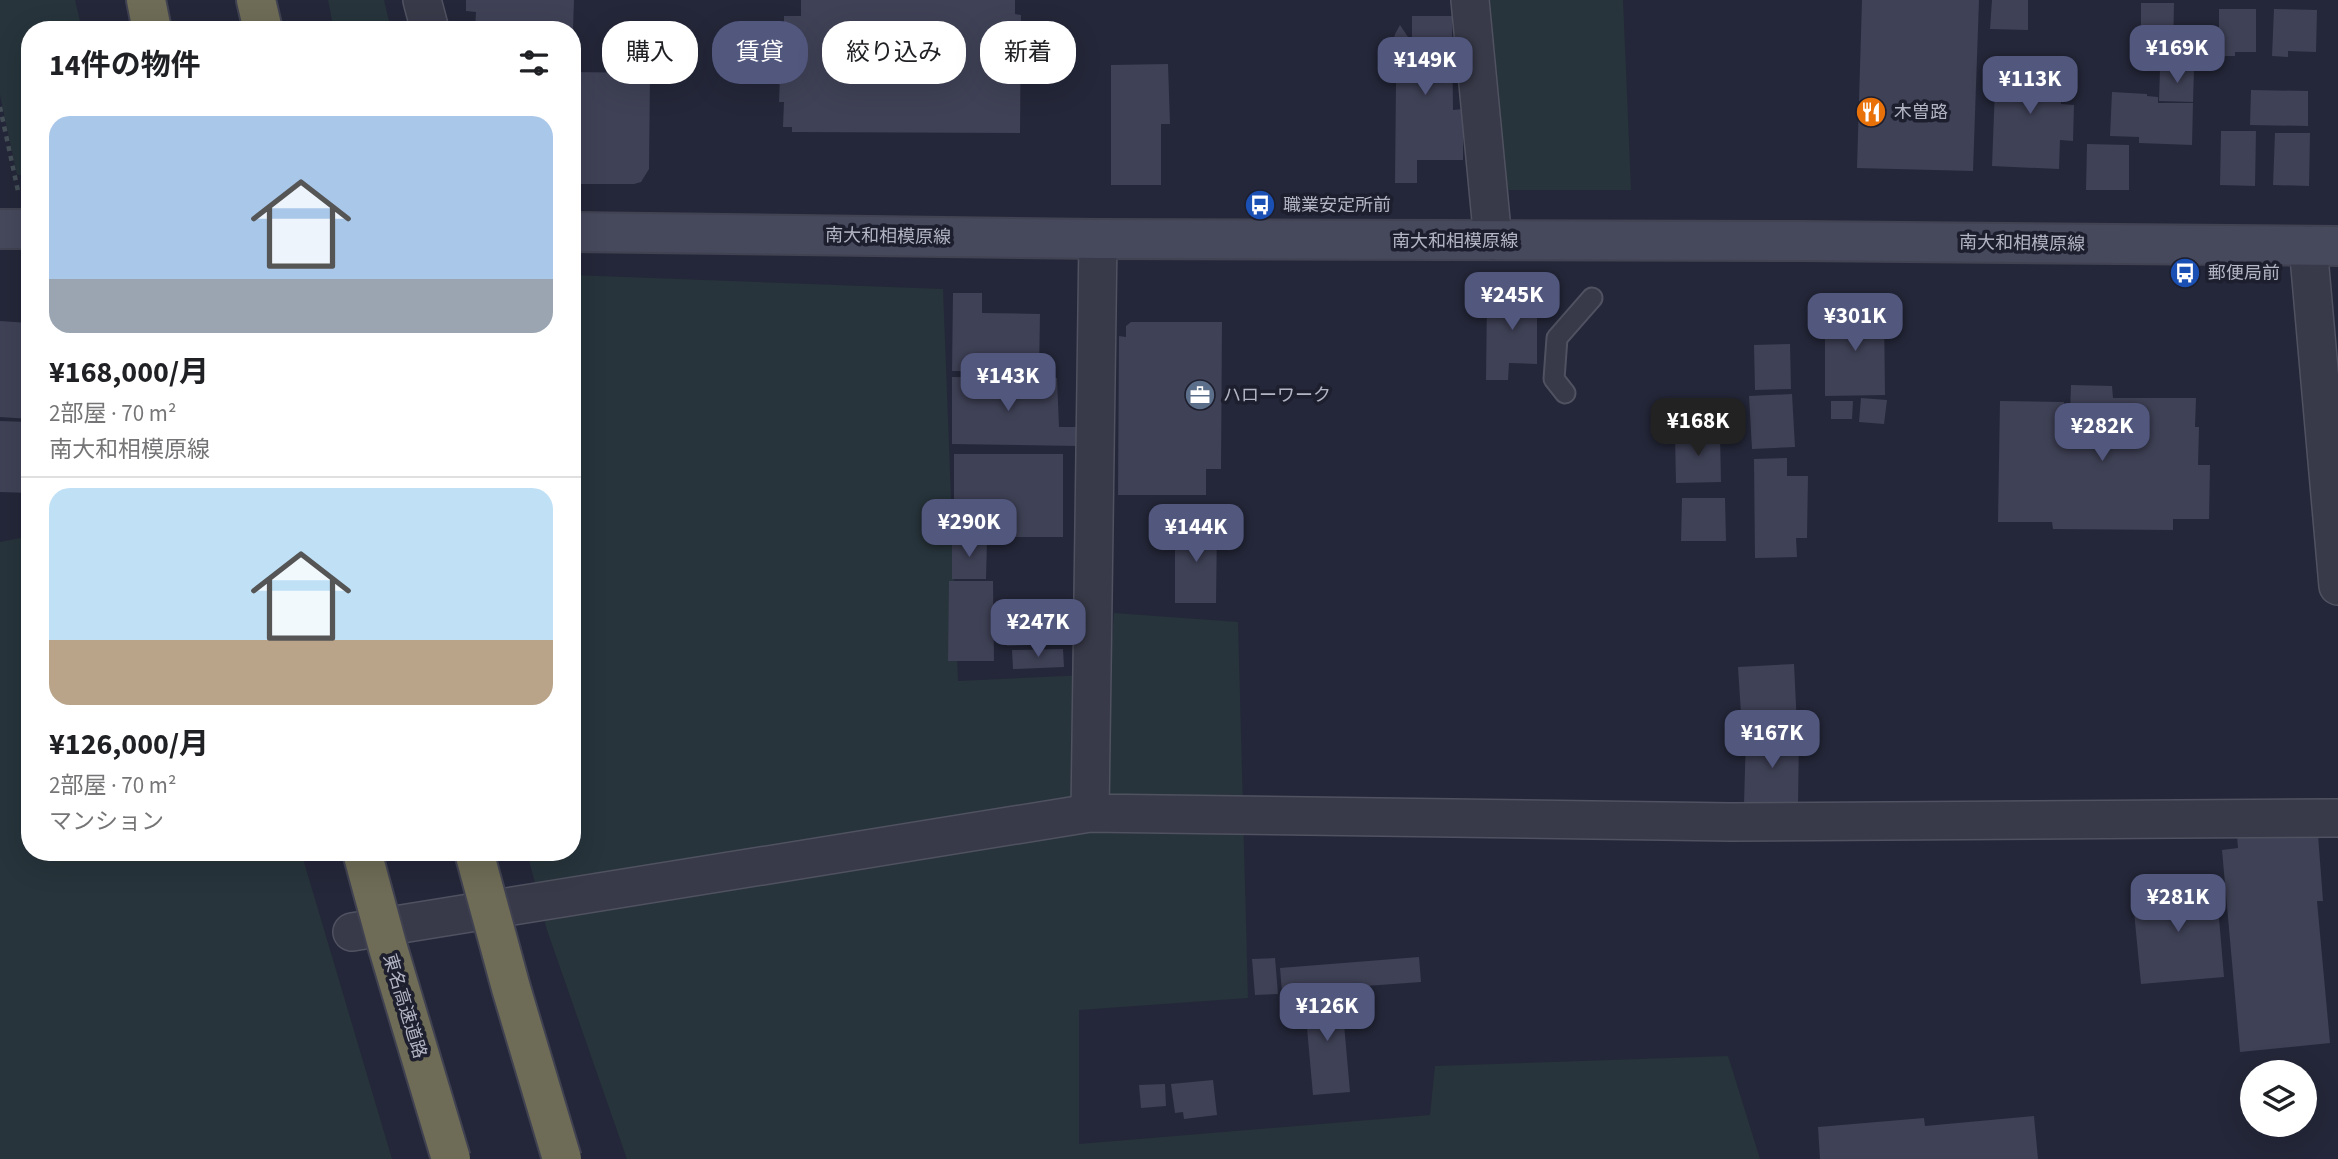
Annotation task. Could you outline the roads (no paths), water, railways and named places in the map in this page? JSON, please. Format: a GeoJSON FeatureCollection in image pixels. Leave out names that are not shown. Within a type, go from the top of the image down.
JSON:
{"type":"FeatureCollection","features":[{"type":"Feature","properties":{"kind":"highway"},"geometry":{"type":"LineString","coordinates":[[146,0],[150,21]]}},
{"type":"Feature","properties":{"kind":"highway"},"geometry":{"type":"LineString","coordinates":[[256,0],[261,21]]}},
{"type":"Feature","properties":{"kind":"highway","name":"東名高速道路"},"geometry":{"type":"LineString","coordinates":[[364,861],[451,1159]]}},
{"type":"Feature","properties":{"kind":"highway"},"geometry":{"type":"LineString","coordinates":[[476,861],[562,1159]]}},
{"type":"Feature","properties":{"kind":"street"},"geometry":{"type":"LineString","coordinates":[[422,0],[428,21]]}},
{"type":"Feature","properties":{"kind":"street"},"geometry":{"type":"LineString","coordinates":[[1470,0],[1493,242]]}},
{"type":"Feature","properties":{"kind":"street","name":"南大和相模原線"},"geometry":{"type":"LineString","coordinates":[[581,232],[1493,242],[1815,241],[2323,245]]}},
{"type":"Feature","properties":{"kind":"street"},"geometry":{"type":"LineString","coordinates":[[1090,813],[1098,239]]}},
{"type":"Feature","properties":{"kind":"street"},"geometry":{"type":"LineString","coordinates":[[2323,245],[2338,586]]}},
{"type":"Feature","properties":{"kind":"street"},"geometry":{"type":"LineString","coordinates":[[352,932],[1090,813],[1731,822],[2338,817]]}},
{"type":"Feature","properties":{"kind":"lane"},"geometry":{"type":"LineString","coordinates":[[1565,393],[1555,379],[1557,338],[1592,298]]}},
{"type":"Feature","properties":{"kind":"place","name":"木曽路"},"geometry":{"type":"Point","coordinates":[1871,112]}},
{"type":"Feature","properties":{"kind":"place","name":"職業安定所前"},"geometry":{"type":"Point","coordinates":[1260,205]}},
{"type":"Feature","properties":{"kind":"place","name":"郵便局前"},"geometry":{"type":"Point","coordinates":[2185,273]}},
{"type":"Feature","properties":{"kind":"place","name":"ハローワーク"},"geometry":{"type":"Point","coordinates":[1200,395]}}]}
